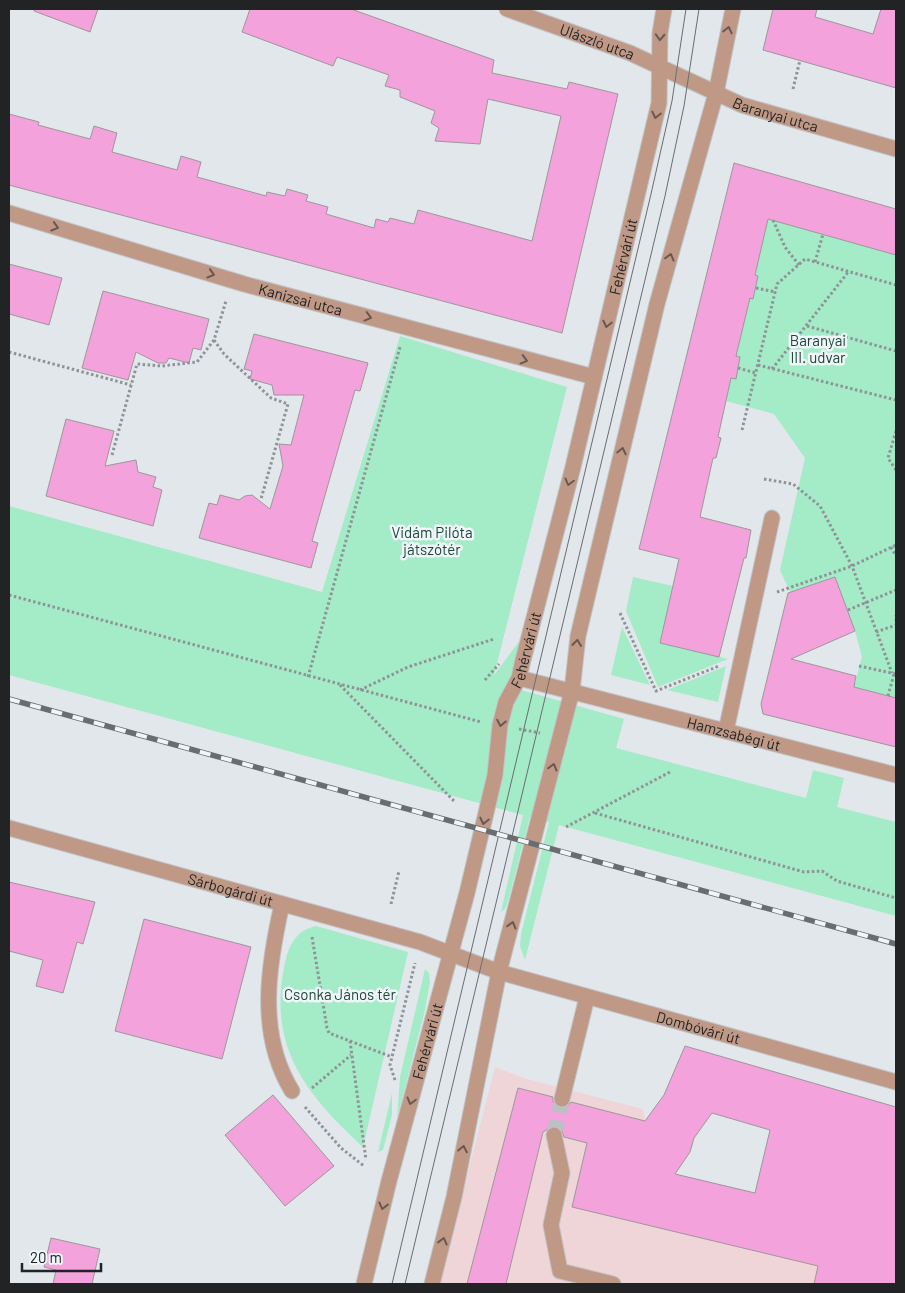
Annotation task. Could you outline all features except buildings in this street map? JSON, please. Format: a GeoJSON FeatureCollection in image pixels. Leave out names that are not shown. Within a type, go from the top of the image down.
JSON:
{"type":"FeatureCollection","features":[{"type":"Feature","properties":{"kind":"street","name":"Ulászló utca"},"geometry":{"type":"LineString","coordinates":[[506,9],[630,52],[659,66]]}},
{"type":"Feature","properties":{"kind":"street","name":"Fehérvári út"},"geometry":{"type":"LineString","coordinates":[[364,1284],[451,953],[495,776],[500,725],[506,702],[519,678],[594,377],[659,103],[660,33],[664,9]]}},
{"type":"Feature","properties":{"kind":"street"},"geometry":{"type":"LineString","coordinates":[[432,1284],[454,1197],[499,972],[572,691],[578,636],[657,304],[716,93],[733,9]]}},
{"type":"Feature","properties":{"kind":"street","name":"Baranyai utca"},"geometry":{"type":"LineString","coordinates":[[659,66],[749,108],[896,149]]}},
{"type":"Feature","properties":{"kind":"street","name":"Kanizsai utca"},"geometry":{"type":"LineString","coordinates":[[9,213],[244,284],[594,377]]}},
{"type":"Feature","properties":{"kind":"street"},"geometry":{"type":"LineString","coordinates":[[726,731],[772,518]]}},
{"type":"Feature","properties":{"kind":"street","name":"Hamzsabégi út"},"geometry":{"type":"LineString","coordinates":[[519,678],[896,775]]}},
{"type":"Feature","properties":{"kind":"street","name":"Sárbogárdi út"},"geometry":{"type":"LineString","coordinates":[[9,828],[420,942],[499,972]]}},
{"type":"Feature","properties":{"kind":"street"},"geometry":{"type":"LineString","coordinates":[[282,904],[274,940],[268,1010],[271,1042],[282,1074],[296,1095]]}},
{"type":"Feature","properties":{"kind":"street","name":"Dombóvári út"},"geometry":{"type":"LineString","coordinates":[[499,972],[896,1082]]}},
{"type":"Feature","properties":{"kind":"street"},"geometry":{"type":"LineString","coordinates":[[562,1100],[587,996]]}},
{"type":"Feature","properties":{"kind":"street"},"geometry":{"type":"LineString","coordinates":[[554,1135],[562,1173],[551,1225],[560,1271],[613,1284]]}},
{"type":"Feature","properties":{"kind":"path"},"geometry":{"type":"LineString","coordinates":[[793,89],[800,60]]}},
{"type":"Feature","properties":{"kind":"path"},"geometry":{"type":"LineString","coordinates":[[773,220],[785,247],[799,265]]}},
{"type":"Feature","properties":{"kind":"path"},"geometry":{"type":"LineString","coordinates":[[815,262],[823,234]]}},
{"type":"Feature","properties":{"kind":"path"},"geometry":{"type":"LineString","coordinates":[[742,430],[777,284],[805,259],[896,285]]}},
{"type":"Feature","properties":{"kind":"path"},"geometry":{"type":"LineString","coordinates":[[772,369],[850,271]]}},
{"type":"Feature","properties":{"kind":"path"},"geometry":{"type":"LineString","coordinates":[[756,288],[776,292]]}},
{"type":"Feature","properties":{"kind":"path"},"geometry":{"type":"LineString","coordinates":[[112,456],[137,364],[162,366],[197,362],[214,340],[226,300]]}},
{"type":"Feature","properties":{"kind":"path"},"geometry":{"type":"LineString","coordinates":[[807,326],[896,351]]}},
{"type":"Feature","properties":{"kind":"path"},"geometry":{"type":"LineString","coordinates":[[214,340],[224,354],[271,398],[288,404],[262,500]]}},
{"type":"Feature","properties":{"kind":"path"},"geometry":{"type":"LineString","coordinates":[[308,676],[400,347]]}},
{"type":"Feature","properties":{"kind":"path"},"geometry":{"type":"LineString","coordinates":[[9,352],[131,385]]}},
{"type":"Feature","properties":{"kind":"path"},"geometry":{"type":"LineString","coordinates":[[758,365],[896,400]]}},
{"type":"Feature","properties":{"kind":"path"},"geometry":{"type":"LineString","coordinates":[[738,368],[756,373]]}},
{"type":"Feature","properties":{"kind":"path"},"geometry":{"type":"LineString","coordinates":[[896,431],[888,458],[896,470]]}},
{"type":"Feature","properties":{"kind":"path"},"geometry":{"type":"LineString","coordinates":[[764,479],[793,484],[820,506],[852,566],[876,632],[894,674],[888,696]]}},
{"type":"Feature","properties":{"kind":"path"},"geometry":{"type":"LineString","coordinates":[[757,588],[778,592],[852,566],[896,545]]}},
{"type":"Feature","properties":{"kind":"path"},"geometry":{"type":"LineString","coordinates":[[892,548],[896,556]]}},
{"type":"Feature","properties":{"kind":"path"},"geometry":{"type":"LineString","coordinates":[[848,610],[896,590]]}},
{"type":"Feature","properties":{"kind":"path"},"geometry":{"type":"LineString","coordinates":[[9,595],[475,721]]}},
{"type":"Feature","properties":{"kind":"path"},"geometry":{"type":"LineString","coordinates":[[620,613],[656,691],[742,656]]}},
{"type":"Feature","properties":{"kind":"path"},"geometry":{"type":"LineString","coordinates":[[876,632],[896,625],[896,615]]}},
{"type":"Feature","properties":{"kind":"path"},"geometry":{"type":"LineString","coordinates":[[360,690],[408,667],[494,639]]}},
{"type":"Feature","properties":{"kind":"path"},"geometry":{"type":"LineString","coordinates":[[859,666],[894,674]]}},
{"type":"Feature","properties":{"kind":"path"},"geometry":{"type":"LineString","coordinates":[[340,685],[455,802]]}},
{"type":"Feature","properties":{"kind":"path"},"geometry":{"type":"LineString","coordinates":[[500,725],[561,738]]}},
{"type":"Feature","properties":{"kind":"path"},"geometry":{"type":"LineString","coordinates":[[566,827],[672,771]]}},
{"type":"Feature","properties":{"kind":"path"},"geometry":{"type":"LineString","coordinates":[[595,812],[804,872],[822,870],[837,882],[896,898]]}},
{"type":"Feature","properties":{"kind":"path"},"geometry":{"type":"LineString","coordinates":[[391,904],[399,871]]}},
{"type":"Feature","properties":{"kind":"path"},"geometry":{"type":"LineString","coordinates":[[312,937],[329,1033],[392,1057]]}},
{"type":"Feature","properties":{"kind":"path"},"geometry":{"type":"LineString","coordinates":[[390,1066],[420,942]]}},
{"type":"Feature","properties":{"kind":"path"},"geometry":{"type":"LineString","coordinates":[[350,1042],[366,1160]]}},
{"type":"Feature","properties":{"kind":"path"},"geometry":{"type":"LineString","coordinates":[[351,1054],[296,1095],[341,1148],[364,1166]]}},
{"type":"Feature","properties":{"kind":"shaded area"},"geometry":{"type":"Polygon","coordinates":[[[495,1067],[527,1079],[643,1109],[645,1121],[669,1172],[896,1227],[896,1284],[439,1284],[495,1067]]]}},
{"type":"Feature","properties":{"kind":"green space","name":"Baranyai III. udvar"},"geometry":{"type":"Polygon","coordinates":[[[768,219],[896,255],[896,698],[854,687],[862,657],[855,631],[835,577],[790,592],[780,570],[805,458],[774,414],[726,401],[731,378],[736,378],[740,358],[736,356],[750,298],[753,299],[758,276],[755,275],[768,219]]]}},
{"type":"Feature","properties":{"kind":"green space","name":"Vidám Pilóta játszótér"},"geometry":{"type":"Polygon","coordinates":[[[400,336],[567,387],[494,675],[521,639],[523,641],[507,686],[624,719],[616,748],[806,798],[813,770],[844,778],[837,807],[896,822],[896,916],[559,825],[525,960],[520,946],[521,934],[549,822],[530,817],[508,901],[505,909],[501,912],[523,815],[9,675],[9,506],[322,592],[400,336]]]}},
{"type":"Feature","properties":{"kind":"green space"},"geometry":{"type":"Polygon","coordinates":[[[633,577],[673,586],[660,643],[728,659],[658,687],[626,611],[633,577]]]}},
{"type":"Feature","properties":{"kind":"green space"},"geometry":{"type":"Polygon","coordinates":[[[622,627],[650,685],[611,675],[622,627]]]}},
{"type":"Feature","properties":{"kind":"green space"},"geometry":{"type":"Polygon","coordinates":[[[726,666],[718,702],[667,690],[726,666]]]}},
{"type":"Feature","properties":{"kind":"green space","name":"Csonka János tér"},"geometry":{"type":"Polygon","coordinates":[[[316,926],[408,952],[363,1147],[325,1109],[297,1069],[287,1047],[282,1023],[281,997],[284,968],[293,941],[308,928],[316,926]]]}},
{"type":"Feature","properties":{"kind":"green space"},"geometry":{"type":"Polygon","coordinates":[[[425,969],[429,973],[430,982],[425,1010],[397,1119],[400,1077],[425,969]]]}},
{"type":"Feature","properties":{"kind":"green space"},"geometry":{"type":"Polygon","coordinates":[[[392,1093],[392,1115],[383,1150],[378,1152],[392,1093]]]}},
{"type":"Feature","properties":{"kind":"tunnel"},"geometry":{"type":"LineString","coordinates":[[554,1135],[562,1099]]}},
{"type":"Feature","properties":{"kind":"tram line"},"geometry":{"type":"LineString","coordinates":[[392,1284],[651,194],[672,101],[686,9]]}},
{"type":"Feature","properties":{"kind":"tram line"},"geometry":{"type":"LineString","coordinates":[[405,1284],[665,196],[684,106],[699,9]]}},
{"type":"Feature","properties":{"kind":"railway"},"geometry":{"type":"LineString","coordinates":[[9,699],[896,944]]}}]}
